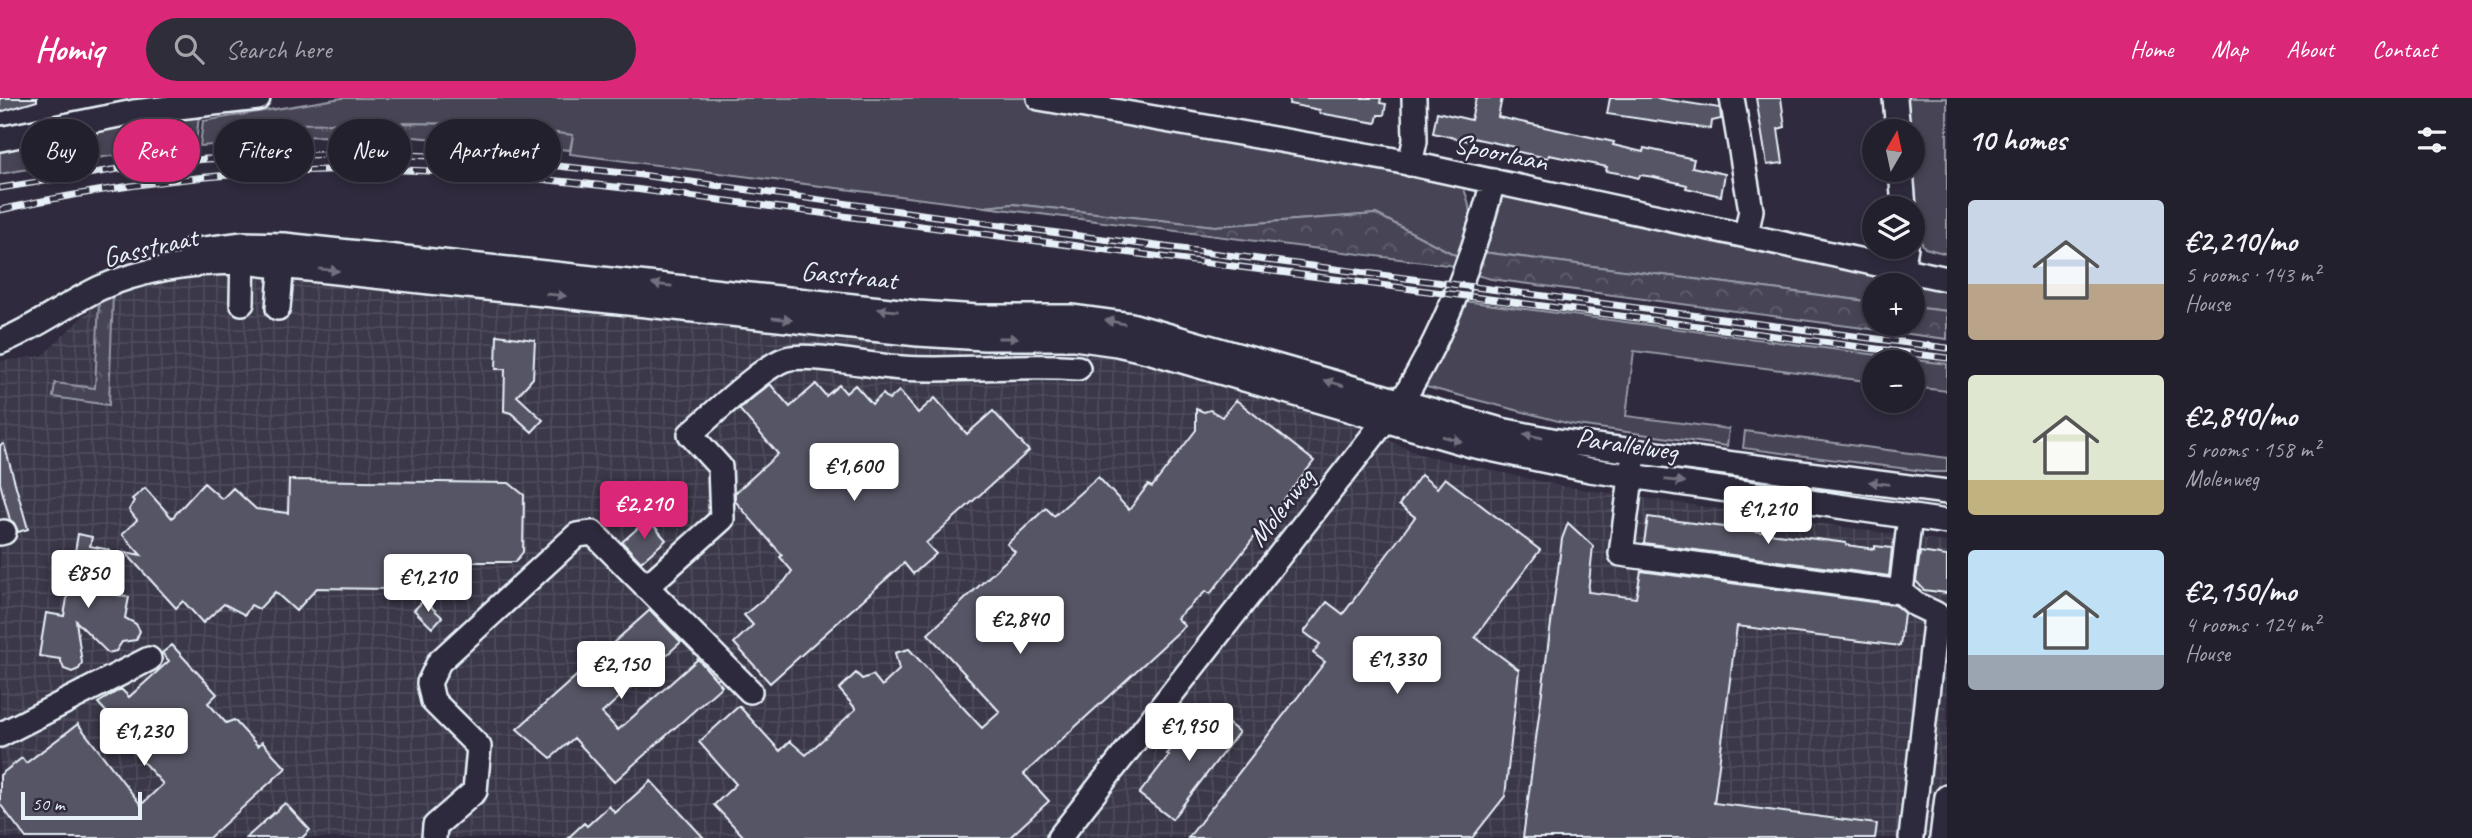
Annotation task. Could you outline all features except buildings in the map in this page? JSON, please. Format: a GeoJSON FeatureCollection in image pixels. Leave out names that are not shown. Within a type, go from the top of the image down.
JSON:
{"type":"FeatureCollection","features":[{"type":"Feature","properties":{"kind":"street"},"geometry":{"type":"LineString","coordinates":[[0,139],[132,105],[258,98]]}},
{"type":"Feature","properties":{"kind":"street","name":"Spoorlaan"},"geometry":{"type":"LineString","coordinates":[[1041,98],[1410,164],[1746,235],[1862,252]]}},
{"type":"Feature","properties":{"kind":"street"},"geometry":{"type":"LineString","coordinates":[[1410,164],[1415,141],[1414,98]]}},
{"type":"Feature","properties":{"kind":"street"},"geometry":{"type":"LineString","coordinates":[[1732,98],[1751,210],[1746,235]]}},
{"type":"Feature","properties":{"kind":"street"},"geometry":{"type":"LineString","coordinates":[[1895,98],[1897,119]]}},
{"type":"Feature","properties":{"kind":"street","name":"Molenweg"},"geometry":{"type":"LineString","coordinates":[[1059,838],[1393,412],[1432,350],[1453,304],[1468,266],[1493,181]]}},
{"type":"Feature","properties":{"kind":"street"},"geometry":{"type":"LineString","coordinates":[[243,253],[242,298],[279,301],[283,255]]}},
{"type":"Feature","properties":{"kind":"street","name":"Gasstraat"},"geometry":{"type":"LineString","coordinates":[[0,342],[107,285],[152,271],[204,263],[243,253],[283,255],[918,334],[1095,340],[1393,412]]}},
{"type":"Feature","properties":{"kind":"street","name":"Spoorlaan"},"geometry":{"type":"LineString","coordinates":[[1906,259],[1947,279]]}},
{"type":"Feature","properties":{"kind":"street"},"geometry":{"type":"LineString","coordinates":[[646,587],[722,519],[720,467],[690,434],[766,370],[786,359],[814,359],[904,369],[1039,365],[1078,368]]}},
{"type":"Feature","properties":{"kind":"street","name":"Parallelweg"},"geometry":{"type":"LineString","coordinates":[[1393,412],[1557,441],[1947,492]]}},
{"type":"Feature","properties":{"kind":"street","name":"Parallelweg"},"geometry":{"type":"LineString","coordinates":[[1393,412],[1513,455],[1630,476],[1947,522]]}},
{"type":"Feature","properties":{"kind":"street"},"geometry":{"type":"LineString","coordinates":[[1634,451],[1621,554],[1901,592],[1915,604],[1936,614],[1911,838]]}},
{"type":"Feature","properties":{"kind":"street"},"geometry":{"type":"LineString","coordinates":[[1901,592],[1910,516]]}},
{"type":"Feature","properties":{"kind":"street"},"geometry":{"type":"LineString","coordinates":[[434,838],[435,826],[475,791],[479,747],[433,701],[429,682],[439,662],[577,535],[593,533],[750,691]]}},
{"type":"Feature","properties":{"kind":"street"},"geometry":{"type":"LineString","coordinates":[[0,735],[149,659]]}},
{"type":"Feature","properties":{"kind":"street"},"geometry":{"type":"LineString","coordinates":[[1942,838],[1947,797]]}},
{"type":"Feature","properties":{"kind":"shaded area"},"geometry":{"type":"Polygon","coordinates":[[[172,273],[316,276],[950,350],[1107,354],[1343,419],[1419,454],[1562,486],[1947,542],[1947,838],[0,838],[0,361],[42,356],[106,294],[172,273]]]}},
{"type":"Feature","properties":{"kind":"green space"},"geometry":{"type":"Polygon","coordinates":[[[342,98],[1036,98],[1459,180],[1470,209],[1469,240],[1465,260],[1376,214],[1215,226],[1013,204],[985,207],[570,154],[573,135],[561,134],[561,119],[425,119],[425,123],[411,123],[411,119],[328,119],[328,124],[314,124],[314,119],[215,119],[342,98]]]}},
{"type":"Feature","properties":{"kind":"green space"},"geometry":{"type":"Polygon","coordinates":[[[1904,98],[1947,98],[1947,254],[1925,248],[1925,196],[1912,196],[1912,192],[1912,182],[1925,182],[1925,119],[1907,119],[1904,98]]]}},
{"type":"Feature","properties":{"kind":"green space"},"geometry":{"type":"Polygon","coordinates":[[[199,115],[199,119],[164,119],[199,115]]]}},
{"type":"Feature","properties":{"kind":"green space"},"geometry":{"type":"Polygon","coordinates":[[[214,119],[214,145],[200,146],[203,121],[214,119]]]}},
{"type":"Feature","properties":{"kind":"green space"},"geometry":{"type":"Polygon","coordinates":[[[411,123],[425,123],[425,138],[411,137],[411,123]]]}},
{"type":"Feature","properties":{"kind":"green space"},"geometry":{"type":"Polygon","coordinates":[[[314,124],[328,124],[328,136],[314,136],[314,124]]]}},
{"type":"Feature","properties":{"kind":"green space"},"geometry":{"type":"Polygon","coordinates":[[[113,125],[113,156],[99,158],[99,127],[113,125]]]}},
{"type":"Feature","properties":{"kind":"green space"},"geometry":{"type":"Polygon","coordinates":[[[561,134],[573,135],[570,150],[561,149],[561,134]]]}},
{"type":"Feature","properties":{"kind":"green space"},"geometry":{"type":"Polygon","coordinates":[[[21,141],[21,170],[0,174],[0,145],[21,141]]]}},
{"type":"Feature","properties":{"kind":"green space"},"geometry":{"type":"Polygon","coordinates":[[[1503,187],[1897,273],[1862,273],[1862,300],[1482,252],[1503,187]]]}},
{"type":"Feature","properties":{"kind":"green space"},"geometry":{"type":"Polygon","coordinates":[[[1013,204],[1215,226],[1376,214],[1465,260],[1463,267],[985,207],[1013,204]]]}},
{"type":"Feature","properties":{"kind":"green space"},"geometry":{"type":"Polygon","coordinates":[[[1482,252],[1862,300],[1862,328],[1491,279],[1473,274],[1482,252]]]}},
{"type":"Feature","properties":{"kind":"green space"},"geometry":{"type":"Polygon","coordinates":[[[1925,279],[1947,284],[1947,311],[1925,308],[1925,279]]]}},
{"type":"Feature","properties":{"kind":"green space"},"geometry":{"type":"Polygon","coordinates":[[[113,293],[109,405],[53,397],[55,383],[95,388],[99,301],[113,293]]]}},
{"type":"Feature","properties":{"kind":"green space"},"geometry":{"type":"Polygon","coordinates":[[[1464,301],[1862,353],[1862,380],[1634,351],[1626,416],[1729,429],[1727,446],[1570,424],[1419,385],[1464,301]]]}},
{"type":"Feature","properties":{"kind":"green space"},"geometry":{"type":"Polygon","coordinates":[[[1925,308],[1947,311],[1947,339],[1924,336],[1925,308]]]}},
{"type":"Feature","properties":{"kind":"green space"},"geometry":{"type":"Polygon","coordinates":[[[1925,361],[1947,364],[1947,391],[1925,388],[1925,361]]]}},
{"type":"Feature","properties":{"kind":"green space"},"geometry":{"type":"Polygon","coordinates":[[[1745,431],[1947,458],[1947,472],[1743,448],[1745,431]]]}},
{"type":"Feature","properties":{"kind":"railway"},"geometry":{"type":"LineString","coordinates":[[0,188],[131,167],[206,159],[358,153],[480,158],[634,174],[1072,235],[1947,348]]}},
{"type":"Feature","properties":{"kind":"railway"},"geometry":{"type":"LineString","coordinates":[[0,210],[150,183],[251,173],[403,170],[493,175],[642,190],[1947,358]]}}]}
